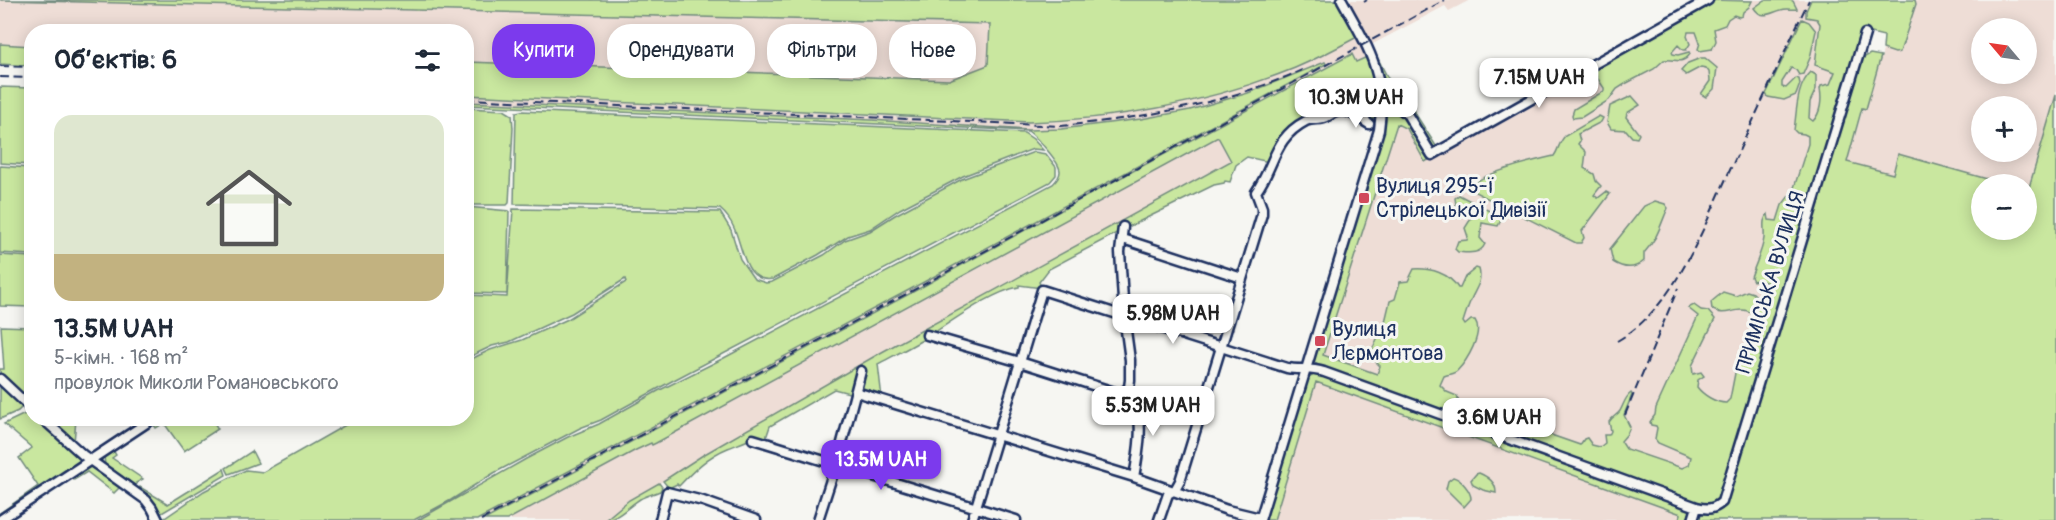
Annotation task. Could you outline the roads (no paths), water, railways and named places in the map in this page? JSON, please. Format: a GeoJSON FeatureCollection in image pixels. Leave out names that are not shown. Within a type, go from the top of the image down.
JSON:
{"type":"FeatureCollection","features":[{"type":"Feature","properties":{"kind":"street"},"geometry":{"type":"LineString","coordinates":[[856,392],[1134,477],[1227,510],[1260,519],[1379,130],[1382,105],[1376,68],[1342,0]]}},
{"type":"Feature","properties":{"kind":"street"},"geometry":{"type":"LineString","coordinates":[[1382,105],[1400,108],[1407,114],[1432,155],[1708,0]]}},
{"type":"Feature","properties":{"kind":"street","name":"ПРИМІСЬКА ВУЛИЦЯ"},"geometry":{"type":"LineString","coordinates":[[1697,507],[1710,509],[1722,502],[1865,34]]}},
{"type":"Feature","properties":{"kind":"street"},"geometry":{"type":"LineString","coordinates":[[1370,124],[1363,116],[1361,108],[1367,97],[1380,87]]}},
{"type":"Feature","properties":{"kind":"street"},"geometry":{"type":"LineString","coordinates":[[1160,520],[1165,499],[1175,490],[1180,481],[1262,214],[1256,192],[1264,181],[1275,151],[1305,122],[1324,118],[1338,110],[1346,110],[1379,130]]}},
{"type":"Feature","properties":{"kind":"street"},"geometry":{"type":"LineString","coordinates":[[1122,394],[1129,387],[1130,380],[1120,252],[1123,227]]}},
{"type":"Feature","properties":{"kind":"street"},"geometry":{"type":"LineString","coordinates":[[1123,239],[1242,278]]}},
{"type":"Feature","properties":{"kind":"street"},"geometry":{"type":"LineString","coordinates":[[972,520],[1042,290],[1287,368],[1306,368],[1335,376],[1697,507],[1693,520]]}},
{"type":"Feature","properties":{"kind":"street"},"geometry":{"type":"LineString","coordinates":[[927,335],[1199,418]]}},
{"type":"Feature","properties":{"kind":"street"},"geometry":{"type":"LineString","coordinates":[[818,520],[861,371]]}},
{"type":"Feature","properties":{"kind":"street"},"geometry":{"type":"LineString","coordinates":[[0,379],[24,402]]}},
{"type":"Feature","properties":{"kind":"street"},"geometry":{"type":"LineString","coordinates":[[1134,477],[1140,433],[1140,416],[1136,398]]}},
{"type":"Feature","properties":{"kind":"street"},"geometry":{"type":"LineString","coordinates":[[51,426],[90,460],[146,500],[158,520]]}},
{"type":"Feature","properties":{"kind":"street"},"geometry":{"type":"LineString","coordinates":[[0,519],[142,426]]}},
{"type":"Feature","properties":{"kind":"street"},"geometry":{"type":"LineString","coordinates":[[753,439],[1016,520]]}},
{"type":"Feature","properties":{"kind":"street"},"geometry":{"type":"LineString","coordinates":[[660,520],[667,492],[703,501],[741,518],[756,520]]}},
{"type":"Feature","properties":{"kind":"railway"},"geometry":{"type":"LineString","coordinates":[[481,520],[910,292],[1445,0]]}},
{"type":"Feature","properties":{"kind":"railway"},"geometry":{"type":"LineString","coordinates":[[1617,341],[1637,327],[1655,309],[1685,265],[1809,0]]}},
{"type":"Feature","properties":{"kind":"railway"},"geometry":{"type":"LineString","coordinates":[[0,66],[24,67]]}},
{"type":"Feature","properties":{"kind":"railway"},"geometry":{"type":"LineString","coordinates":[[474,99],[1061,126],[1153,114],[1214,101],[1302,70]]}},
{"type":"Feature","properties":{"kind":"railway"},"geometry":{"type":"LineString","coordinates":[[0,77],[24,78]]}},
{"type":"Feature","properties":{"kind":"railway"},"geometry":{"type":"LineString","coordinates":[[1625,415],[1678,288]]}},
{"type":"Feature","properties":{"kind":"place","name":"Вулиця 295-ї Стрілецької Дивізії"},"geometry":{"type":"Point","coordinates":[1364,198]}},
{"type":"Feature","properties":{"kind":"place","name":"Вулиця Лєрмонтова"},"geometry":{"type":"Point","coordinates":[1320,341]}}]}
